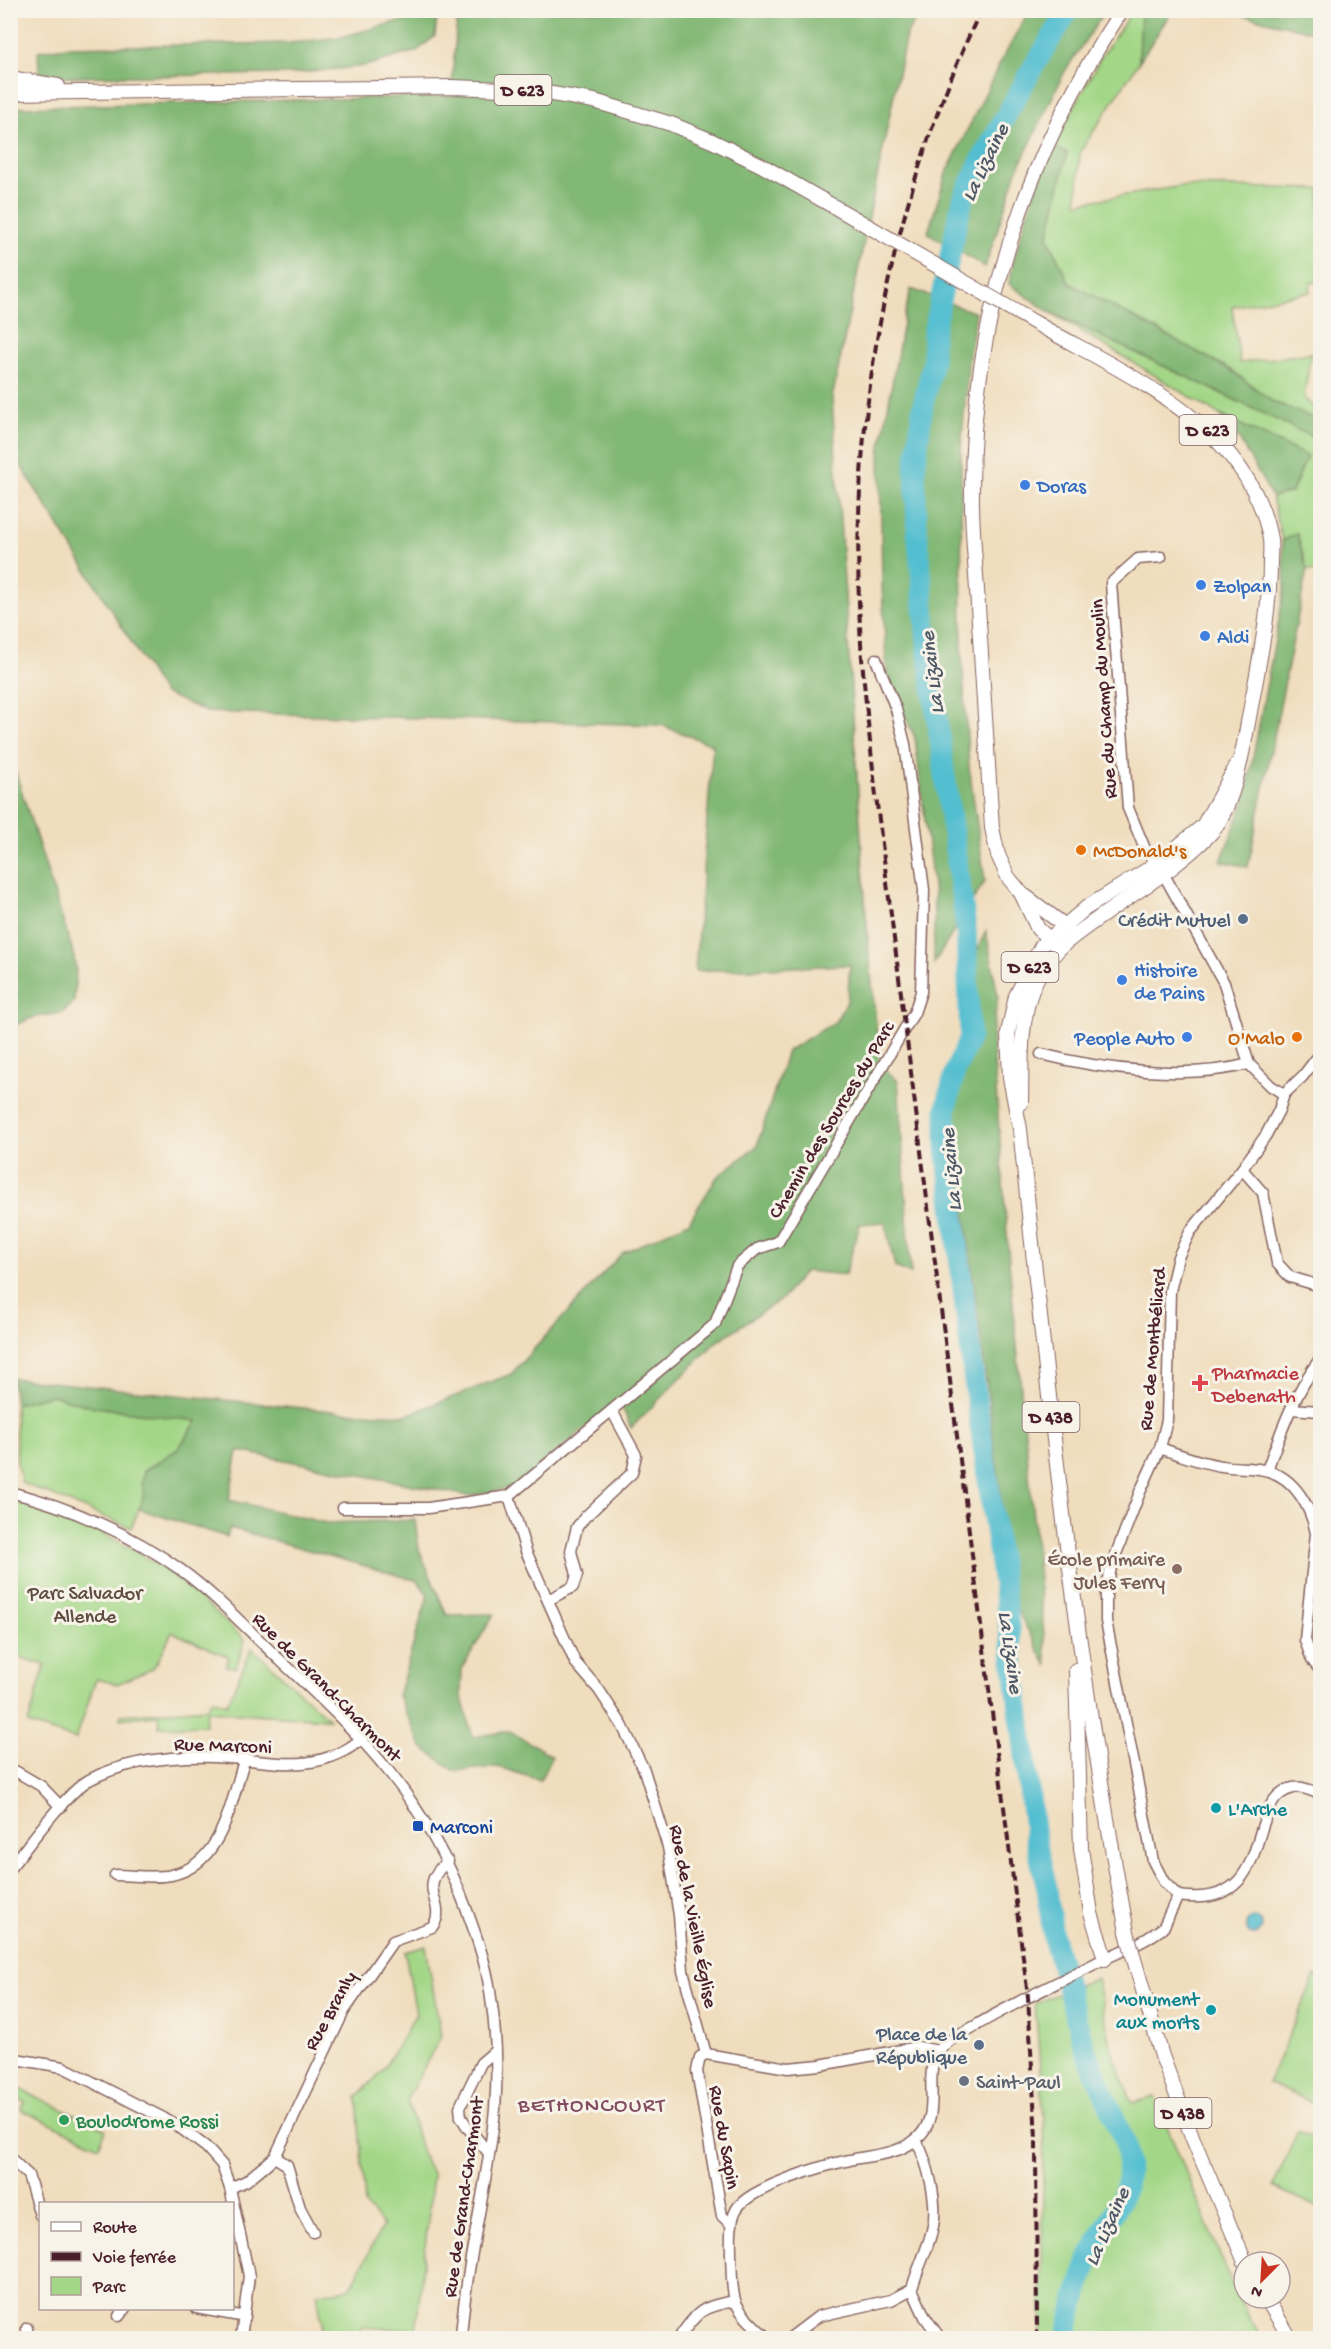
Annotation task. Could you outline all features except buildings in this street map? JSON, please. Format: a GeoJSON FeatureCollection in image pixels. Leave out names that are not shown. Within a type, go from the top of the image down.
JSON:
{"type":"FeatureCollection","features":[{"type":"Feature","properties":{"kind":"main road"},"geometry":{"type":"LineString","coordinates":[[1068,931],[1021,893],[1008,877],[998,855],[992,828],[972,490],[979,378],[995,290],[1007,249],[1034,172],[1075,86],[1122,10]]}},
{"type":"Feature","properties":{"kind":"main road","name":"D 623"},"geometry":{"type":"LineString","coordinates":[[10,78],[62,87],[113,92]]}},
{"type":"Feature","properties":{"kind":"main road","name":"D 623"},"geometry":{"type":"LineString","coordinates":[[10,93],[453,87],[528,90],[583,99],[671,124],[761,165],[1166,398],[1204,426],[1233,457],[1260,503],[1270,540],[1270,582],[1262,646],[1234,788],[1210,834],[1053,943],[1038,976],[1026,1012],[1020,1129]]}},
{"type":"Feature","properties":{"kind":"main road"},"geometry":{"type":"LineString","coordinates":[[1021,893],[1038,929],[1053,943]]}},
{"type":"Feature","properties":{"kind":"main road","name":"D 438"},"geometry":{"type":"LineString","coordinates":[[1020,1129],[1077,1632],[1104,1810],[1127,1932],[1162,2056],[1193,2139],[1240,2250]]}},
{"type":"Feature","properties":{"kind":"main road"},"geometry":{"type":"LineString","coordinates":[[1077,1632],[1076,1701],[1081,1849],[1099,1962]]}},
{"type":"Feature","properties":{"kind":"main road"},"geometry":{"type":"LineString","coordinates":[[1273,2310],[1290,2338]]}},
{"type":"Feature","properties":{"kind":"street","name":"Rue du Champ du Moulin"},"geometry":{"type":"LineString","coordinates":[[1161,557],[1138,559],[1111,583],[1128,808],[1145,849],[1161,868]]}},
{"type":"Feature","properties":{"kind":"street","name":"Chemin des Sources du Parc"},"geometry":{"type":"LineString","coordinates":[[510,1496],[715,1324],[737,1266],[757,1249],[778,1242],[917,1006],[922,980],[924,890],[916,817],[902,728],[876,658]]}},
{"type":"Feature","properties":{"kind":"street"},"geometry":{"type":"LineString","coordinates":[[1161,868],[1224,983],[1249,1064],[1271,1086],[1284,1094]]}},
{"type":"Feature","properties":{"kind":"street"},"geometry":{"type":"LineString","coordinates":[[1041,1054],[1078,1063],[1133,1070],[1231,1069],[1249,1064]]}},
{"type":"Feature","properties":{"kind":"street","name":"Rue de Montbéliard"},"geometry":{"type":"LineString","coordinates":[[1178,1896],[1164,1882],[1153,1862],[1106,1621],[1106,1594],[1111,1568],[1136,1502],[1160,1448],[1167,1420],[1170,1291],[1173,1273],[1190,1232],[1242,1169],[1266,1134],[1279,1110],[1284,1094],[1303,1077],[1320,1054]]}},
{"type":"Feature","properties":{"kind":"street"},"geometry":{"type":"LineString","coordinates":[[1242,1169],[1263,1193],[1277,1263],[1290,1277],[1320,1286]]}},
{"type":"Feature","properties":{"kind":"street"},"geometry":{"type":"LineString","coordinates":[[1267,1470],[1305,1379],[1320,1359]]}},
{"type":"Feature","properties":{"kind":"street"},"geometry":{"type":"LineString","coordinates":[[1291,1409],[1320,1411]]}},
{"type":"Feature","properties":{"kind":"street"},"geometry":{"type":"LineString","coordinates":[[548,1600],[573,1587],[577,1575],[571,1551],[577,1527],[632,1473],[636,1455],[612,1411]]}},
{"type":"Feature","properties":{"kind":"street"},"geometry":{"type":"LineString","coordinates":[[1160,1448],[1221,1466],[1267,1470],[1282,1477],[1302,1496],[1313,1519],[1316,1533],[1305,1640],[1312,1660],[1320,1670]]}},
{"type":"Feature","properties":{"kind":"street","name":"Rue de Grand-Charmont"},"geometry":{"type":"LineString","coordinates":[[10,1492],[36,1498],[112,1529],[181,1570],[277,1657],[362,1739],[407,1793],[448,1861],[479,1946],[490,1989],[495,2051],[495,2108],[472,2248],[461,2338]]}},
{"type":"Feature","properties":{"kind":"street"},"geometry":{"type":"LineString","coordinates":[[344,1508],[428,1508],[510,1496]]}},
{"type":"Feature","properties":{"kind":"street","name":"Rue de la Vieille Église"},"geometry":{"type":"LineString","coordinates":[[510,1496],[526,1551],[575,1662],[599,1690],[622,1725],[644,1770],[668,1847],[679,1915],[683,1971],[706,2054]]}},
{"type":"Feature","properties":{"kind":"street","name":"Rue Marconi"},"geometry":{"type":"LineString","coordinates":[[10,1868],[73,1793],[89,1780],[132,1765],[165,1760],[214,1757],[291,1764],[315,1763],[349,1749],[362,1739]]}},
{"type":"Feature","properties":{"kind":"street"},"geometry":{"type":"LineString","coordinates":[[115,1875],[171,1875],[193,1867],[212,1848],[222,1828],[244,1761]]}},
{"type":"Feature","properties":{"kind":"street"},"geometry":{"type":"LineString","coordinates":[[10,1768],[41,1786],[61,1807]]}},
{"type":"Feature","properties":{"kind":"street"},"geometry":{"type":"LineString","coordinates":[[767,2338],[752,2324],[735,2301],[731,2254],[732,2225],[737,2208],[750,2195],[786,2180],[848,2160],[894,2151],[916,2140],[926,2127],[932,2111],[933,2072],[938,2051],[977,2025],[1139,1943],[1163,1928],[1178,1896],[1197,1899],[1215,1897],[1236,1885],[1246,1873],[1272,1803],[1281,1794],[1293,1788],[1303,1788],[1320,1794]]}},
{"type":"Feature","properties":{"kind":"street","name":"Rue Branly"},"geometry":{"type":"LineString","coordinates":[[230,2188],[246,2181],[274,2157],[344,2011],[393,1941],[432,1927],[436,1922],[432,1879],[437,1869],[448,1861]]}},
{"type":"Feature","properties":{"kind":"street"},"geometry":{"type":"LineString","coordinates":[[706,2054],[788,2068],[820,2065],[918,2047],[938,2051]]}},
{"type":"Feature","properties":{"kind":"street"},"geometry":{"type":"LineString","coordinates":[[488,2152],[461,2117],[460,2107],[481,2063],[495,2051]]}},
{"type":"Feature","properties":{"kind":"street","name":"Rue du Sapin"},"geometry":{"type":"LineString","coordinates":[[706,2054],[700,2056],[697,2071],[722,2216],[732,2225]]}},
{"type":"Feature","properties":{"kind":"street"},"geometry":{"type":"LineString","coordinates":[[10,2058],[63,2067],[176,2124],[212,2153],[222,2165],[233,2202]]}},
{"type":"Feature","properties":{"kind":"street"},"geometry":{"type":"LineString","coordinates":[[790,2338],[819,2316],[891,2300],[912,2289],[933,2228],[935,2210],[928,2167],[916,2140]]}},
{"type":"Feature","properties":{"kind":"street"},"geometry":{"type":"LineString","coordinates":[[274,2157],[287,2165],[300,2208],[313,2232]]}},
{"type":"Feature","properties":{"kind":"street"},"geometry":{"type":"LineString","coordinates":[[10,2158],[28,2175],[39,2211]]}},
{"type":"Feature","properties":{"kind":"street"},"geometry":{"type":"LineString","coordinates":[[234,2207],[249,2276],[241,2338]]}},
{"type":"Feature","properties":{"kind":"street"},"geometry":{"type":"LineString","coordinates":[[912,2289],[925,2317],[940,2338]]}},
{"type":"Feature","properties":{"kind":"street"},"geometry":{"type":"LineString","coordinates":[[679,2338],[693,2317],[701,2310],[735,2301]]}},
{"type":"Feature","properties":{"kind":"street"},"geometry":{"type":"LineString","coordinates":[[207,2310],[245,2317]]}},
{"type":"Feature","properties":{"kind":"green space"},"geometry":{"type":"Polygon","coordinates":[[[477,11],[921,11],[906,35],[832,399],[868,943],[880,1065],[898,1081],[911,1274],[895,1267],[885,1222],[860,1224],[845,1275],[805,1271],[783,1298],[716,1342],[631,1428],[619,1400],[515,1487],[469,1496],[238,1451],[229,1500],[326,1523],[415,1520],[419,1549],[447,1615],[494,1614],[462,1669],[461,1695],[473,1737],[510,1731],[552,1756],[540,1780],[498,1767],[455,1771],[422,1747],[398,1696],[428,1595],[418,1581],[230,1528],[227,1537],[139,1509],[144,1494],[142,1483],[144,1471],[178,1449],[197,1421],[88,1406],[52,1395],[15,1404],[12,1378],[342,1412],[407,1415],[511,1374],[622,1253],[689,1222],[717,1177],[757,1146],[787,1051],[835,1022],[847,1002],[850,965],[695,971],[713,745],[661,725],[207,712],[163,693],[11,450],[10,114],[20,107],[451,96],[457,17],[477,11]]]}},
{"type":"Feature","properties":{"kind":"green space"},"geometry":{"type":"Polygon","coordinates":[[[1029,11],[1105,11],[1065,71],[1017,171],[985,267],[928,233],[946,174],[1001,61],[1029,11]]]}},
{"type":"Feature","properties":{"kind":"green space"},"geometry":{"type":"Polygon","coordinates":[[[1132,11],[1141,11],[1139,62],[1080,152],[1077,203],[1182,186],[1320,189],[1320,283],[1311,282],[1310,292],[1232,307],[1240,363],[1311,353],[1304,398],[1320,413],[1320,572],[1307,570],[1297,534],[1282,541],[1272,497],[1292,492],[1307,456],[1220,415],[1048,311],[1313,437],[1315,419],[1273,402],[1231,370],[1069,283],[1048,237],[1067,153],[1053,147],[1100,59],[1132,11]]]}},
{"type":"Feature","properties":{"kind":"green space"},"geometry":{"type":"Polygon","coordinates":[[[1141,11],[1172,11],[1139,62],[1141,11]]]}},
{"type":"Feature","properties":{"kind":"green space"},"geometry":{"type":"Polygon","coordinates":[[[1225,11],[1320,11],[1320,34],[1225,11]]]}},
{"type":"Feature","properties":{"kind":"green space"},"geometry":{"type":"Polygon","coordinates":[[[437,17],[435,36],[417,51],[365,66],[291,74],[65,77],[39,72],[38,51],[67,47],[289,43],[341,37],[396,22],[437,17]]]}},
{"type":"Feature","properties":{"kind":"green space"},"geometry":{"type":"Polygon","coordinates":[[[1053,147],[1067,153],[1048,238],[1069,283],[1231,370],[1273,402],[1316,419],[1313,437],[1048,311],[1009,284],[1027,214],[1053,147]]]}},
{"type":"Feature","properties":{"kind":"green space"},"geometry":{"type":"Polygon","coordinates":[[[911,289],[976,313],[969,355],[961,450],[962,659],[969,767],[985,881],[934,963],[934,894],[915,738],[887,676],[882,585],[880,452],[911,289]]]}},
{"type":"Feature","properties":{"kind":"green space"},"geometry":{"type":"Polygon","coordinates":[[[1220,415],[1307,456],[1292,492],[1272,497],[1235,432],[1220,415]]]}},
{"type":"Feature","properties":{"kind":"green space"},"geometry":{"type":"Polygon","coordinates":[[[1297,533],[1307,570],[1248,867],[1221,861],[1245,800],[1285,587],[1282,541],[1297,533]]]}},
{"type":"Feature","properties":{"kind":"green space"},"geometry":{"type":"Polygon","coordinates":[[[11,758],[73,952],[76,970],[74,1002],[62,1013],[34,1017],[11,1027],[11,758]]]}},
{"type":"Feature","properties":{"kind":"green space"},"geometry":{"type":"Polygon","coordinates":[[[986,931],[998,996],[992,1036],[1009,1261],[1047,1666],[1014,1604],[954,1125],[958,1092],[974,1048],[978,1021],[973,958],[986,931]]]}},
{"type":"Feature","properties":{"kind":"green space"},"geometry":{"type":"Polygon","coordinates":[[[52,1395],[88,1406],[197,1421],[178,1449],[144,1471],[142,1483],[145,1494],[131,1528],[22,1483],[17,1464],[15,1404],[52,1395]]]}},
{"type":"Feature","properties":{"kind":"green space","name":"Parc Salvador Allende"},"geometry":{"type":"Polygon","coordinates":[[[10,1500],[54,1513],[99,1532],[143,1555],[180,1581],[245,1640],[236,1668],[226,1666],[229,1657],[172,1632],[152,1669],[117,1684],[96,1679],[76,1739],[28,1724],[45,1665],[18,1657],[13,1672],[11,1672],[10,1500]]]}},
{"type":"Feature","properties":{"kind":"green space"},"geometry":{"type":"Polygon","coordinates":[[[252,1648],[329,1719],[207,1711],[205,1725],[159,1727],[158,1715],[120,1719],[121,1715],[207,1708],[212,1699],[227,1704],[252,1648]]]}},
{"type":"Feature","properties":{"kind":"green space"},"geometry":{"type":"Polygon","coordinates":[[[426,1946],[441,2036],[407,2099],[423,2157],[433,2175],[416,2330],[361,2327],[360,2338],[320,2338],[322,2323],[317,2293],[350,2289],[383,2225],[365,2205],[357,2097],[383,2070],[416,2014],[405,1952],[426,1946]]]}},
{"type":"Feature","properties":{"kind":"green space"},"geometry":{"type":"Polygon","coordinates":[[[1315,1976],[1320,1978],[1320,2106],[1268,2083],[1315,1976]]]}},
{"type":"Feature","properties":{"kind":"green space"},"geometry":{"type":"Polygon","coordinates":[[[1097,1978],[1112,2050],[1132,2103],[1155,2097],[1232,2283],[1232,2310],[1245,2310],[1261,2338],[1041,2338],[1044,2118],[1035,2003],[1097,1978]]]}},
{"type":"Feature","properties":{"kind":"green space","name":"Boulodrome Rossi"},"geometry":{"type":"Polygon","coordinates":[[[20,2089],[106,2130],[99,2146],[21,2110],[25,2102],[16,2098],[20,2089]]]}},
{"type":"Feature","properties":{"kind":"green space"},"geometry":{"type":"Polygon","coordinates":[[[1298,2131],[1320,2141],[1320,2208],[1273,2187],[1298,2131]]]}},
{"type":"Feature","properties":{"kind":"water"},"geometry":{"type":"Polygon","coordinates":[[[1251,1918],[1257,1918],[1262,1926],[1260,1932],[1251,1934],[1246,1929],[1246,1923],[1251,1918]]]}},
{"type":"Feature","properties":{"kind":"waterway","name":"La Lizaine"},"geometry":{"type":"LineString","coordinates":[[1065,2338],[1091,2255],[1124,2190],[1128,2176],[1128,2162],[1125,2143],[1084,2046],[1053,1937],[1047,1888],[1035,1837],[1008,1619],[976,1398],[946,1148],[946,1109],[955,1071],[970,1037],[966,928],[928,653],[917,527],[915,470],[922,410],[933,361],[933,334],[964,196],[980,162],[1032,69],[1069,10]]}},
{"type":"Feature","properties":{"kind":"railway"},"geometry":{"type":"LineString","coordinates":[[981,10],[950,80],[924,151],[902,224],[885,298],[872,374],[863,450],[859,526],[859,602],[863,675],[876,796],[1028,1997],[1036,2138],[1037,2338]]}},
{"type":"Feature","properties":{"kind":"place","name":"Doras"},"geometry":{"type":"Point","coordinates":[1025,485]}},
{"type":"Feature","properties":{"kind":"place","name":"Zolpan"},"geometry":{"type":"Point","coordinates":[1201,585]}},
{"type":"Feature","properties":{"kind":"place","name":"Aldi"},"geometry":{"type":"Point","coordinates":[1205,636]}},
{"type":"Feature","properties":{"kind":"place","name":"McDonald's"},"geometry":{"type":"Point","coordinates":[1081,850]}},
{"type":"Feature","properties":{"kind":"place","name":"Crédit Mutuel"},"geometry":{"type":"Point","coordinates":[1243,919]}},
{"type":"Feature","properties":{"kind":"place","name":"Histoire de Pains"},"geometry":{"type":"Point","coordinates":[1122,980]}},
{"type":"Feature","properties":{"kind":"place","name":"People Auto"},"geometry":{"type":"Point","coordinates":[1187,1037]}},
{"type":"Feature","properties":{"kind":"place","name":"O'Malo"},"geometry":{"type":"Point","coordinates":[1297,1037]}},
{"type":"Feature","properties":{"kind":"place","name":"Pharmacie Debenath"},"geometry":{"type":"Point","coordinates":[1200,1383]}},
{"type":"Feature","properties":{"kind":"place","name":"École primaire Jules Ferry"},"geometry":{"type":"Point","coordinates":[1177,1569]}},
{"type":"Feature","properties":{"kind":"place","name":"L'Arche"},"geometry":{"type":"Point","coordinates":[1216,1808]}},
{"type":"Feature","properties":{"kind":"place","name":"Marconi"},"geometry":{"type":"Point","coordinates":[418,1826]}},
{"type":"Feature","properties":{"kind":"place","name":"Monument aux morts"},"geometry":{"type":"Point","coordinates":[1211,2010]}},
{"type":"Feature","properties":{"kind":"place","name":"Place de la République"},"geometry":{"type":"Point","coordinates":[979,2045]}},
{"type":"Feature","properties":{"kind":"place","name":"Saint-Paul"},"geometry":{"type":"Point","coordinates":[964,2081]}},
{"type":"Feature","properties":{"kind":"place","name":"Boulodrome Rossi"},"geometry":{"type":"Point","coordinates":[64,2120]}},
{"type":"Feature","properties":{"kind":"district","name":"BETHONCOURT"},"geometry":{"type":"Point","coordinates":[592,2103]}}]}
